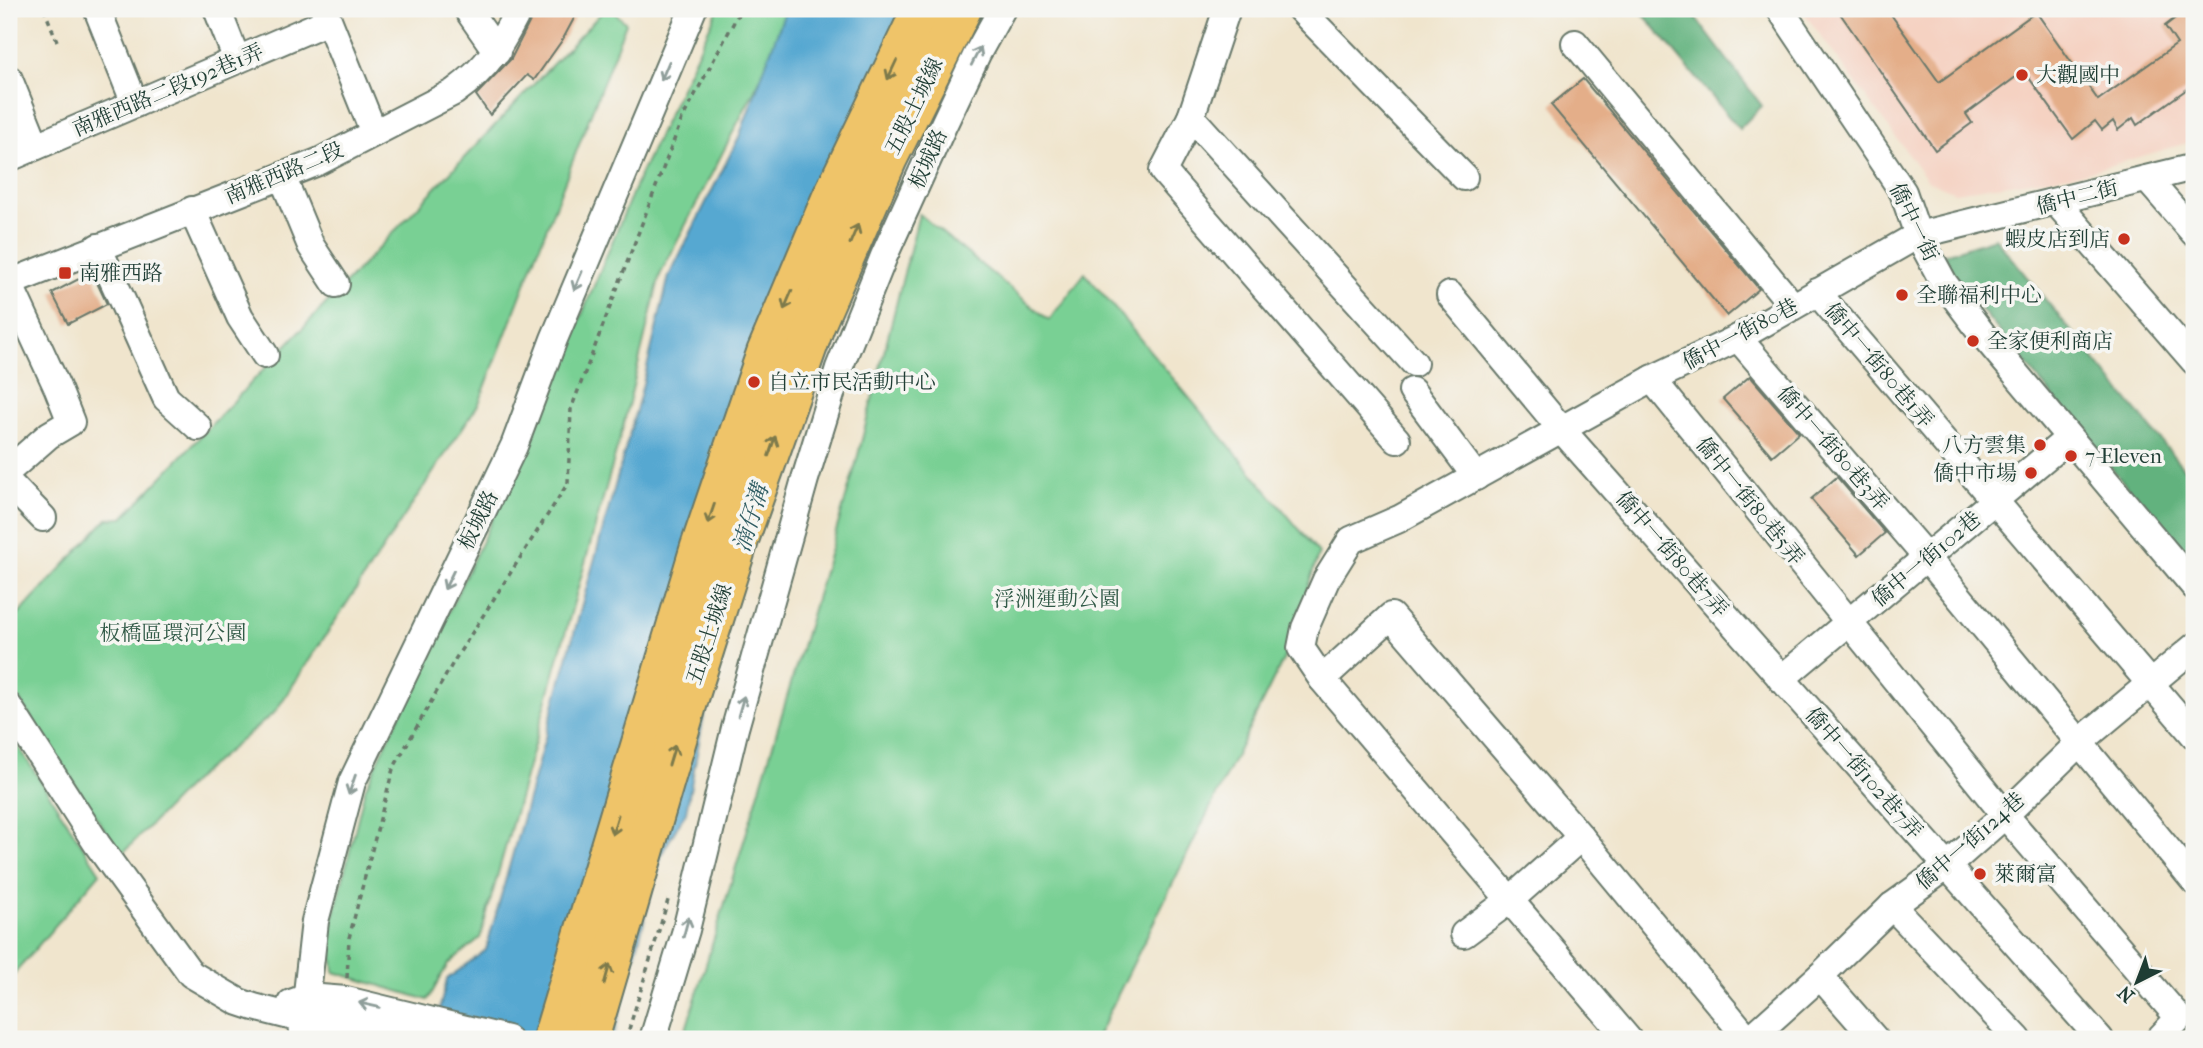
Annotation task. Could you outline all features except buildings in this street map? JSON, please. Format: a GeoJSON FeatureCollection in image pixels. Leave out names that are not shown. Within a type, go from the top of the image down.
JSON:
{"type":"FeatureCollection","features":[{"type":"Feature","properties":{"kind":"highway","name":"五股土城線"},"geometry":{"type":"LineString","coordinates":[[552,1039],[696,560],[766,354],[831,199],[922,9]]}},
{"type":"Feature","properties":{"kind":"highway","name":"五股土城線"},"geometry":{"type":"LineString","coordinates":[[589,1039],[702,656],[740,537],[815,326],[888,158],[962,9]]}},
{"type":"Feature","properties":{"kind":"street"},"geometry":{"type":"LineString","coordinates":[[97,9],[135,104]]}},
{"type":"Feature","properties":{"kind":"street"},"geometry":{"type":"LineString","coordinates":[[217,9],[237,60]]}},
{"type":"Feature","properties":{"kind":"street"},"geometry":{"type":"LineString","coordinates":[[467,9],[497,52]]}},
{"type":"Feature","properties":{"kind":"street","name":"南雅西路二段"},"geometry":{"type":"LineString","coordinates":[[9,283],[318,162],[454,92],[473,79],[497,52],[519,9]]}},
{"type":"Feature","properties":{"kind":"street","name":"板城路"},"geometry":{"type":"LineString","coordinates":[[305,1018],[315,921],[352,782],[514,446],[554,339],[693,9]]}},
{"type":"Feature","properties":{"kind":"street","name":"板城路"},"geometry":{"type":"LineString","coordinates":[[653,1039],[686,930],[735,728],[839,368],[884,256],[937,138],[1002,9]]}},
{"type":"Feature","properties":{"kind":"street"},"geometry":{"type":"LineString","coordinates":[[1227,9],[1191,117],[1163,171],[1397,440]]}},
{"type":"Feature","properties":{"kind":"street"},"geometry":{"type":"LineString","coordinates":[[1300,9],[1464,177]]}},
{"type":"Feature","properties":{"kind":"street","name":"僑中一街"},"geometry":{"type":"LineString","coordinates":[[1780,9],[1903,192],[1917,235],[1944,283],[1984,336],[2194,586]]}},
{"type":"Feature","properties":{"kind":"street"},"geometry":{"type":"LineString","coordinates":[[326,15],[374,133]]}},
{"type":"Feature","properties":{"kind":"street","name":"南雅西路二段192巷1弄"},"geometry":{"type":"LineString","coordinates":[[9,158],[237,60],[326,15]]}},
{"type":"Feature","properties":{"kind":"street"},"geometry":{"type":"LineString","coordinates":[[1576,43],[1793,306]]}},
{"type":"Feature","properties":{"kind":"street"},"geometry":{"type":"LineString","coordinates":[[9,79],[36,146]]}},
{"type":"Feature","properties":{"kind":"street"},"geometry":{"type":"LineString","coordinates":[[1191,117],[1414,363]]}},
{"type":"Feature","properties":{"kind":"street","name":"僑中二街"},"geometry":{"type":"LineString","coordinates":[[1917,235],[2194,167]]}},
{"type":"Feature","properties":{"kind":"street"},"geometry":{"type":"LineString","coordinates":[[282,176],[310,246],[336,284]]}},
{"type":"Feature","properties":{"kind":"street"},"geometry":{"type":"LineString","coordinates":[[2147,179],[2194,233]]}},
{"type":"Feature","properties":{"kind":"street"},"geometry":{"type":"LineString","coordinates":[[2056,202],[2194,361]]}},
{"type":"Feature","properties":{"kind":"street"},"geometry":{"type":"LineString","coordinates":[[192,211],[240,317],[265,355]]}},
{"type":"Feature","properties":{"kind":"street","name":"僑中一街80巷"},"geometry":{"type":"LineString","coordinates":[[1628,1039],[1322,679],[1301,648],[1305,628],[1326,580],[1351,540],[1399,519],[1652,379],[1738,338],[1917,235]]}},
{"type":"Feature","properties":{"kind":"street"},"geometry":{"type":"LineString","coordinates":[[98,247],[166,398],[198,427]]}},
{"type":"Feature","properties":{"kind":"street"},"geometry":{"type":"LineString","coordinates":[[9,263],[37,270]]}},
{"type":"Feature","properties":{"kind":"street"},"geometry":{"type":"LineString","coordinates":[[9,283],[71,422],[49,435],[9,470]]}},
{"type":"Feature","properties":{"kind":"street","name":"僑中一街80巷1弄"},"geometry":{"type":"LineString","coordinates":[[1817,292],[2194,735]]}},
{"type":"Feature","properties":{"kind":"street","name":"僑中一街80巷7弄"},"geometry":{"type":"LineString","coordinates":[[1450,295],[1562,430],[1781,679]]}},
{"type":"Feature","properties":{"kind":"street","name":"僑中一街80巷3弄"},"geometry":{"type":"LineString","coordinates":[[1738,338],[2081,741],[2194,881]]}},
{"type":"Feature","properties":{"kind":"street","name":"僑中一街80巷5弄"},"geometry":{"type":"LineString","coordinates":[[1652,379],[2005,814],[2179,1018],[2159,1039]]}},
{"type":"Feature","properties":{"kind":"street"},"geometry":{"type":"LineString","coordinates":[[1412,391],[1476,477]]}},
{"type":"Feature","properties":{"kind":"street","name":"僑中一街102巷"},"geometry":{"type":"LineString","coordinates":[[1781,679],[2069,438]]}},
{"type":"Feature","properties":{"kind":"street"},"geometry":{"type":"LineString","coordinates":[[9,483],[43,518]]}},
{"type":"Feature","properties":{"kind":"street"},"geometry":{"type":"LineString","coordinates":[[1322,679],[1391,616],[1581,837],[1749,1039]]}},
{"type":"Feature","properties":{"kind":"street","name":"僑中一街124巷"},"geometry":{"type":"LineString","coordinates":[[1749,1039],[1820,976],[1892,905],[1946,867],[2081,741],[2194,647]]}},
{"type":"Feature","properties":{"kind":"street","name":"僑中一街102巷7弄"},"geometry":{"type":"LineString","coordinates":[[1781,679],[2100,1039]]}},
{"type":"Feature","properties":{"kind":"street"},"geometry":{"type":"LineString","coordinates":[[9,707],[97,844],[191,974],[239,1002],[305,1018],[507,1039]]}},
{"type":"Feature","properties":{"kind":"street"},"geometry":{"type":"LineString","coordinates":[[1464,934],[1510,900],[1581,837]]}},
{"type":"Feature","properties":{"kind":"street"},"geometry":{"type":"LineString","coordinates":[[1892,905],[2018,1039]]}},
{"type":"Feature","properties":{"kind":"street"},"geometry":{"type":"LineString","coordinates":[[1820,976],[1875,1039]]}},
{"type":"Feature","properties":{"kind":"street"},"geometry":{"type":"LineString","coordinates":[[305,1018],[346,1000],[426,1029]]}},
{"type":"Feature","properties":{"kind":"path"},"geometry":{"type":"LineString","coordinates":[[44,9],[57,41]]}},
{"type":"Feature","properties":{"kind":"path"},"geometry":{"type":"LineString","coordinates":[[346,1000],[349,938],[393,769],[454,661],[568,483],[571,410],[682,119],[741,9]]}},
{"type":"Feature","properties":{"kind":"shaded area","name":"大觀國中"},"geometry":{"type":"Polygon","coordinates":[[[1801,9],[2194,9],[2194,141],[2084,173],[1955,192],[1928,181],[1801,9]]]}},
{"type":"Feature","properties":{"kind":"green space","name":"板橋區環河公園"},"geometry":{"type":"Polygon","coordinates":[[[605,9],[611,9],[626,23],[479,403],[275,712],[197,777],[121,855],[9,684],[9,625],[107,519],[123,518],[605,9]]]}},
{"type":"Feature","properties":{"kind":"green space"},"geometry":{"type":"Polygon","coordinates":[[[718,9],[796,9],[660,275],[623,427],[480,938],[448,964],[428,1000],[334,972],[330,931],[365,789],[532,435],[639,177],[718,9]]]}},
{"type":"Feature","properties":{"kind":"green space"},"geometry":{"type":"Polygon","coordinates":[[[1639,9],[1689,9],[1762,106],[1739,129],[1639,9]]]}},
{"type":"Feature","properties":{"kind":"green space","name":"浮洲運動公園"},"geometry":{"type":"Polygon","coordinates":[[[919,214],[1049,320],[1085,273],[1319,553],[1284,658],[1096,1039],[683,1039],[855,467],[919,214]]]}},
{"type":"Feature","properties":{"kind":"green space"},"geometry":{"type":"Polygon","coordinates":[[[1995,238],[2194,481],[2194,568],[1952,274],[1945,254],[1995,238]]]}},
{"type":"Feature","properties":{"kind":"green space"},"geometry":{"type":"Polygon","coordinates":[[[9,732],[100,873],[9,980],[9,732]]]}},
{"type":"Feature","properties":{"kind":"water","name":"湳仔溝"},"geometry":{"type":"Polygon","coordinates":[[[786,9],[905,9],[720,630],[686,812],[662,853],[613,1039],[432,1039],[447,979],[486,950],[640,396],[669,276],[739,137],[786,9]]]}},
{"type":"Feature","properties":{"kind":"place","name":"大觀國中"},"geometry":{"type":"Point","coordinates":[2022,75]}},
{"type":"Feature","properties":{"kind":"place","name":"蝦皮店到店"},"geometry":{"type":"Point","coordinates":[2124,239]}},
{"type":"Feature","properties":{"kind":"place","name":"南雅西路"},"geometry":{"type":"Point","coordinates":[65,273]}},
{"type":"Feature","properties":{"kind":"place","name":"全聯福利中心"},"geometry":{"type":"Point","coordinates":[1902,295]}},
{"type":"Feature","properties":{"kind":"place","name":"全家便利商店"},"geometry":{"type":"Point","coordinates":[1973,341]}},
{"type":"Feature","properties":{"kind":"place","name":"自立市民活動中心"},"geometry":{"type":"Point","coordinates":[754,382]}},
{"type":"Feature","properties":{"kind":"place","name":"八方雲集"},"geometry":{"type":"Point","coordinates":[2040,445]}},
{"type":"Feature","properties":{"kind":"place","name":"7-Eleven"},"geometry":{"type":"Point","coordinates":[2071,456]}},
{"type":"Feature","properties":{"kind":"place","name":"僑中市場"},"geometry":{"type":"Point","coordinates":[2031,473]}},
{"type":"Feature","properties":{"kind":"place","name":"萊爾富"},"geometry":{"type":"Point","coordinates":[1980,874]}}]}
